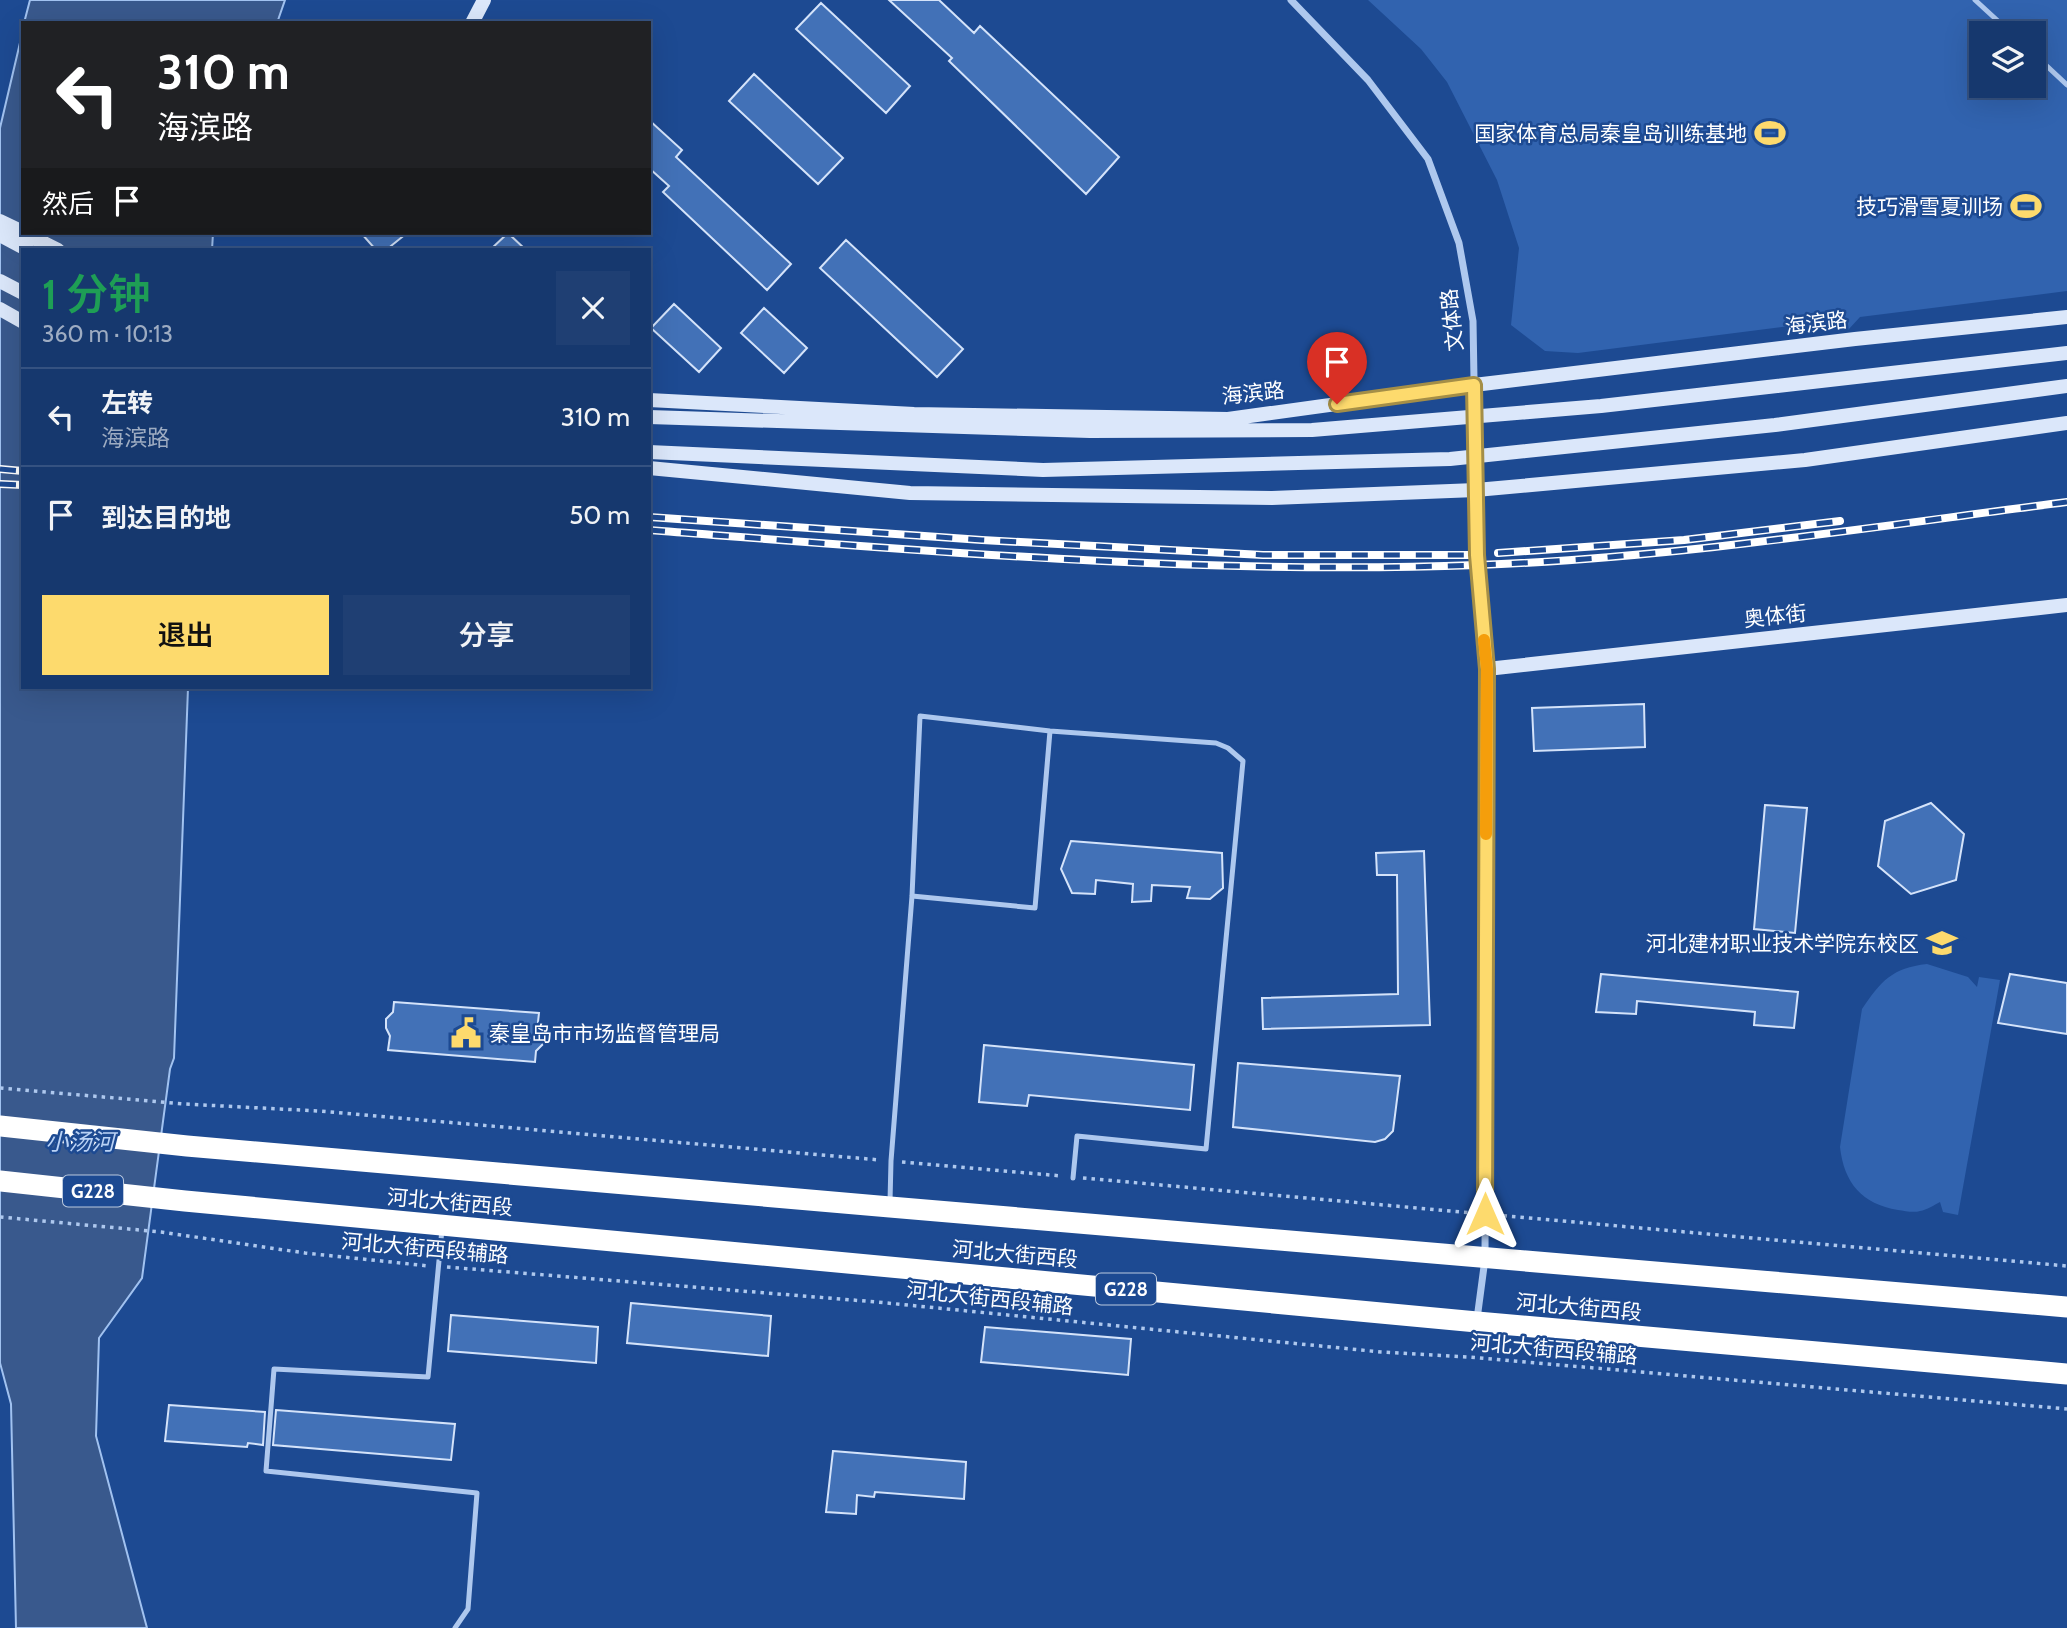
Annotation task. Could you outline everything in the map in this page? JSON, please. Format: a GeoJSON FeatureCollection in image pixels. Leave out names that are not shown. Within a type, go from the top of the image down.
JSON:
{"type":"FeatureCollection","features":[{"type":"Feature","properties":{"kind":"highway","name":"河北大街西段"},"geometry":{"type":"LineString","coordinates":[[0,1126],[187,1146],[2067,1307]]}},
{"type":"Feature","properties":{"kind":"highway","name":"河北大街西段"},"geometry":{"type":"LineString","coordinates":[[0,1181],[185,1201],[1477,1322],[2067,1374]]}},
{"type":"Feature","properties":{"kind":"street"},"geometry":{"type":"LineString","coordinates":[[473,21],[484,0]]}},
{"type":"Feature","properties":{"kind":"street","name":"文体路"},"geometry":{"type":"LineString","coordinates":[[1291,0],[1368,80],[1428,159],[1459,243],[1473,321],[1477,555],[1487,669],[1485,1259],[1477,1322]]}},
{"type":"Feature","properties":{"kind":"street"},"geometry":{"type":"LineString","coordinates":[[0,221],[21,232]]}},
{"type":"Feature","properties":{"kind":"street"},"geometry":{"type":"LineString","coordinates":[[0,235],[24,248]]}},
{"type":"Feature","properties":{"kind":"street"},"geometry":{"type":"LineString","coordinates":[[27,235],[54,248]]}},
{"type":"Feature","properties":{"kind":"street"},"geometry":{"type":"LineString","coordinates":[[0,281],[21,292]]}},
{"type":"Feature","properties":{"kind":"street"},"geometry":{"type":"LineString","coordinates":[[0,309],[21,320]]}},
{"type":"Feature","properties":{"kind":"street","name":"海滨路"},"geometry":{"type":"LineString","coordinates":[[651,400],[914,414],[1228,419],[1474,385],[1855,339],[2067,317]]}},
{"type":"Feature","properties":{"kind":"street","name":"海滨路"},"geometry":{"type":"LineString","coordinates":[[651,417],[1090,431],[1312,430],[1601,406],[2067,353]]}},
{"type":"Feature","properties":{"kind":"street"},"geometry":{"type":"LineString","coordinates":[[651,452],[1043,470],[1450,459],[1775,425],[2067,386]]}},
{"type":"Feature","properties":{"kind":"street"},"geometry":{"type":"LineString","coordinates":[[651,468],[910,493],[1272,498],[1475,490],[1805,460],[2067,423]]}},
{"type":"Feature","properties":{"kind":"street","name":"奥体街"},"geometry":{"type":"LineString","coordinates":[[1487,669],[2067,605]]}},
{"type":"Feature","properties":{"kind":"lane"},"geometry":{"type":"LineString","coordinates":[[1975,0],[1998,21]]}},
{"type":"Feature","properties":{"kind":"lane"},"geometry":{"type":"LineString","coordinates":[[2046,65],[2067,85]]}},
{"type":"Feature","properties":{"kind":"lane"},"geometry":{"type":"LineString","coordinates":[[890,1207],[891,1161],[912,896],[920,716],[1050,731],[1216,743],[1228,748],[1243,761],[1206,1149],[1077,1136],[1073,1178]]}},
{"type":"Feature","properties":{"kind":"lane"},"geometry":{"type":"LineString","coordinates":[[912,896],[1035,908],[1050,731]]}},
{"type":"Feature","properties":{"kind":"lane"},"geometry":{"type":"LineString","coordinates":[[442,1225],[428,1377],[274,1369],[266,1471],[477,1493],[468,1609],[455,1628]]}},
{"type":"Feature","properties":{"kind":"path"},"geometry":{"type":"LineString","coordinates":[[0,1088],[184,1104],[319,1111],[2067,1266]]}},
{"type":"Feature","properties":{"kind":"path","name":"河北大街西段辅路"},"geometry":{"type":"LineString","coordinates":[[0,1217],[161,1232],[439,1267],[877,1302],[1381,1352],[1481,1358],[2067,1409]]}},
{"type":"Feature","properties":{"kind":"shaded area","name":"国家体育总局秦皇岛训练基地"},"geometry":{"type":"Polygon","coordinates":[[[1368,0],[2067,0],[2067,291],[1860,317],[1848,330],[1837,320],[1578,353],[1545,351],[1511,325],[1519,248],[1497,180],[1447,82],[1421,49],[1368,0]]]}},
{"type":"Feature","properties":{"kind":"shaded area"},"geometry":{"type":"Polygon","coordinates":[[[1927,964],[1968,977],[1977,987],[1979,977],[2000,980],[1958,1215],[1943,1212],[1940,1202],[1915,1212],[1874,1203],[1857,1190],[1851,1181],[1840,1147],[1862,1009],[1888,978],[1905,969],[1927,964]]]}},
{"type":"Feature","properties":{"kind":"water"},"geometry":{"type":"Polygon","coordinates":[[[30,0],[285,0],[278,21],[25,21],[30,0]]]}},
{"type":"Feature","properties":{"kind":"water","name":"小汤河"},"geometry":{"type":"Polygon","coordinates":[[[21,39],[21,235],[213,235],[212,248],[21,248],[21,689],[188,689],[174,1058],[170,1069],[142,1278],[99,1338],[96,1436],[147,1628],[16,1628],[11,1404],[0,1363],[0,128],[21,39]]]}},
{"type":"Feature","properties":{"kind":"building"},"geometry":{"type":"Polygon","coordinates":[[[889,0],[939,0],[974,33],[980,26],[1119,157],[1086,194],[949,61],[952,58],[889,0]]]}},
{"type":"Feature","properties":{"kind":"building"},"geometry":{"type":"Polygon","coordinates":[[[821,3],[910,86],[886,113],[796,29],[821,3]]]}},
{"type":"Feature","properties":{"kind":"building"},"geometry":{"type":"Polygon","coordinates":[[[754,74],[843,158],[818,184],[729,101],[754,74]]]}},
{"type":"Feature","properties":{"kind":"building"},"geometry":{"type":"Polygon","coordinates":[[[651,122],[682,150],[676,157],[791,264],[767,290],[663,192],[669,186],[651,170],[651,122]]]}},
{"type":"Feature","properties":{"kind":"building"},"geometry":{"type":"Polygon","coordinates":[[[363,235],[405,235],[388,248],[374,248],[363,235]]]}},
{"type":"Feature","properties":{"kind":"building"},"geometry":{"type":"Polygon","coordinates":[[[506,235],[510,235],[524,248],[492,248],[506,235]]]}},
{"type":"Feature","properties":{"kind":"building"},"geometry":{"type":"Polygon","coordinates":[[[846,240],[963,349],[937,377],[820,268],[846,240]]]}},
{"type":"Feature","properties":{"kind":"building"},"geometry":{"type":"Polygon","coordinates":[[[674,304],[721,348],[699,372],[651,328],[674,304]]]}},
{"type":"Feature","properties":{"kind":"building"},"geometry":{"type":"Polygon","coordinates":[[[764,308],[807,348],[784,373],[741,333],[764,308]]]}},
{"type":"Feature","properties":{"kind":"building"},"geometry":{"type":"Polygon","coordinates":[[[1644,704],[1645,747],[1534,751],[1532,708],[1644,704]]]}},
{"type":"Feature","properties":{"kind":"building"},"geometry":{"type":"Polygon","coordinates":[[[1931,803],[1964,834],[1956,880],[1911,894],[1878,866],[1885,821],[1931,803]]]}},
{"type":"Feature","properties":{"kind":"building"},"geometry":{"type":"Polygon","coordinates":[[[1765,805],[1807,808],[1795,933],[1754,929],[1765,805]]]}},
{"type":"Feature","properties":{"kind":"building"},"geometry":{"type":"Polygon","coordinates":[[[1071,841],[1222,853],[1223,888],[1210,899],[1187,898],[1190,887],[1152,885],[1151,901],[1132,902],[1133,884],[1096,880],[1095,894],[1072,893],[1061,869],[1071,841]]]}},
{"type":"Feature","properties":{"kind":"building"},"geometry":{"type":"Polygon","coordinates":[[[1424,851],[1430,1025],[1263,1029],[1262,998],[1398,994],[1397,875],[1377,875],[1376,853],[1424,851]]]}},
{"type":"Feature","properties":{"kind":"building"},"geometry":{"type":"Polygon","coordinates":[[[1601,974],[1798,992],[1794,1028],[1754,1025],[1755,1012],[1637,1001],[1636,1014],[1596,1012],[1601,974]]]}},
{"type":"Feature","properties":{"kind":"building"},"geometry":{"type":"Polygon","coordinates":[[[2010,974],[2067,983],[2067,1034],[1998,1023],[2010,974]]]}},
{"type":"Feature","properties":{"kind":"building","name":"秦皇岛市市场监督管理局"},"geometry":{"type":"Polygon","coordinates":[[[394,1002],[539,1013],[538,1022],[543,1030],[544,1043],[536,1051],[535,1062],[388,1050],[390,1036],[386,1019],[393,1012],[394,1002]]]}},
{"type":"Feature","properties":{"kind":"building"},"geometry":{"type":"Polygon","coordinates":[[[984,1045],[1194,1065],[1190,1110],[1029,1095],[1027,1106],[979,1102],[984,1045]]]}},
{"type":"Feature","properties":{"kind":"building"},"geometry":{"type":"Polygon","coordinates":[[[1238,1063],[1400,1076],[1393,1131],[1385,1139],[1375,1142],[1233,1127],[1238,1063]]]}},
{"type":"Feature","properties":{"kind":"building"},"geometry":{"type":"Polygon","coordinates":[[[631,1303],[771,1316],[768,1356],[627,1343],[631,1303]]]}},
{"type":"Feature","properties":{"kind":"building"},"geometry":{"type":"Polygon","coordinates":[[[451,1315],[598,1327],[596,1363],[448,1351],[451,1315]]]}},
{"type":"Feature","properties":{"kind":"building"},"geometry":{"type":"Polygon","coordinates":[[[985,1327],[1131,1339],[1128,1375],[981,1362],[985,1327]]]}},
{"type":"Feature","properties":{"kind":"building"},"geometry":{"type":"Polygon","coordinates":[[[169,1405],[265,1412],[263,1445],[248,1443],[247,1447],[165,1441],[169,1405]]]}},
{"type":"Feature","properties":{"kind":"building"},"geometry":{"type":"Polygon","coordinates":[[[276,1410],[455,1424],[451,1460],[273,1445],[276,1410]]]}},
{"type":"Feature","properties":{"kind":"building"},"geometry":{"type":"Polygon","coordinates":[[[833,1451],[966,1462],[964,1499],[875,1492],[874,1497],[857,1495],[856,1514],[826,1512],[833,1451]]]}},
{"type":"Feature","properties":{"kind":"railway"},"geometry":{"type":"LineString","coordinates":[[0,469],[21,471]]}},
{"type":"Feature","properties":{"kind":"railway"},"geometry":{"type":"LineString","coordinates":[[0,484],[21,485]]}},
{"type":"Feature","properties":{"kind":"railway"},"geometry":{"type":"LineString","coordinates":[[651,530],[856,546],[1167,564],[1270,567],[1477,565],[1699,549],[2067,502]]}},
{"type":"Feature","properties":{"kind":"railway"},"geometry":{"type":"LineString","coordinates":[[651,517],[982,540],[1263,555],[1474,555]]}},
{"type":"Feature","properties":{"kind":"railway"},"geometry":{"type":"LineString","coordinates":[[1498,553],[1684,540],[1840,521]]}},
{"type":"Feature","properties":{"kind":"slow traffic"},"geometry":{"type":"LineString","coordinates":[[1484,640],[1487,669],[1486,834]]}},
{"type":"Feature","properties":{"kind":"place","name":"国家体育总局秦皇岛训练基地"},"geometry":{"type":"Point","coordinates":[1770,133]}},
{"type":"Feature","properties":{"kind":"place","name":"技巧滑雪夏训场"},"geometry":{"type":"Point","coordinates":[2026,206]}},
{"type":"Feature","properties":{"kind":"place","name":"河北建材职业技术学院东校区"},"geometry":{"type":"Point","coordinates":[1942,943]}},
{"type":"Feature","properties":{"kind":"place","name":"秦皇岛市市场监督管理局"},"geometry":{"type":"Point","coordinates":[466,1033]}},
{"type":"Feature","properties":{"kind":"route"},"geometry":{"type":"LineString","coordinates":[[1337,404],[1474,385],[1477,555],[1487,669],[1485,1214]]}}]}
